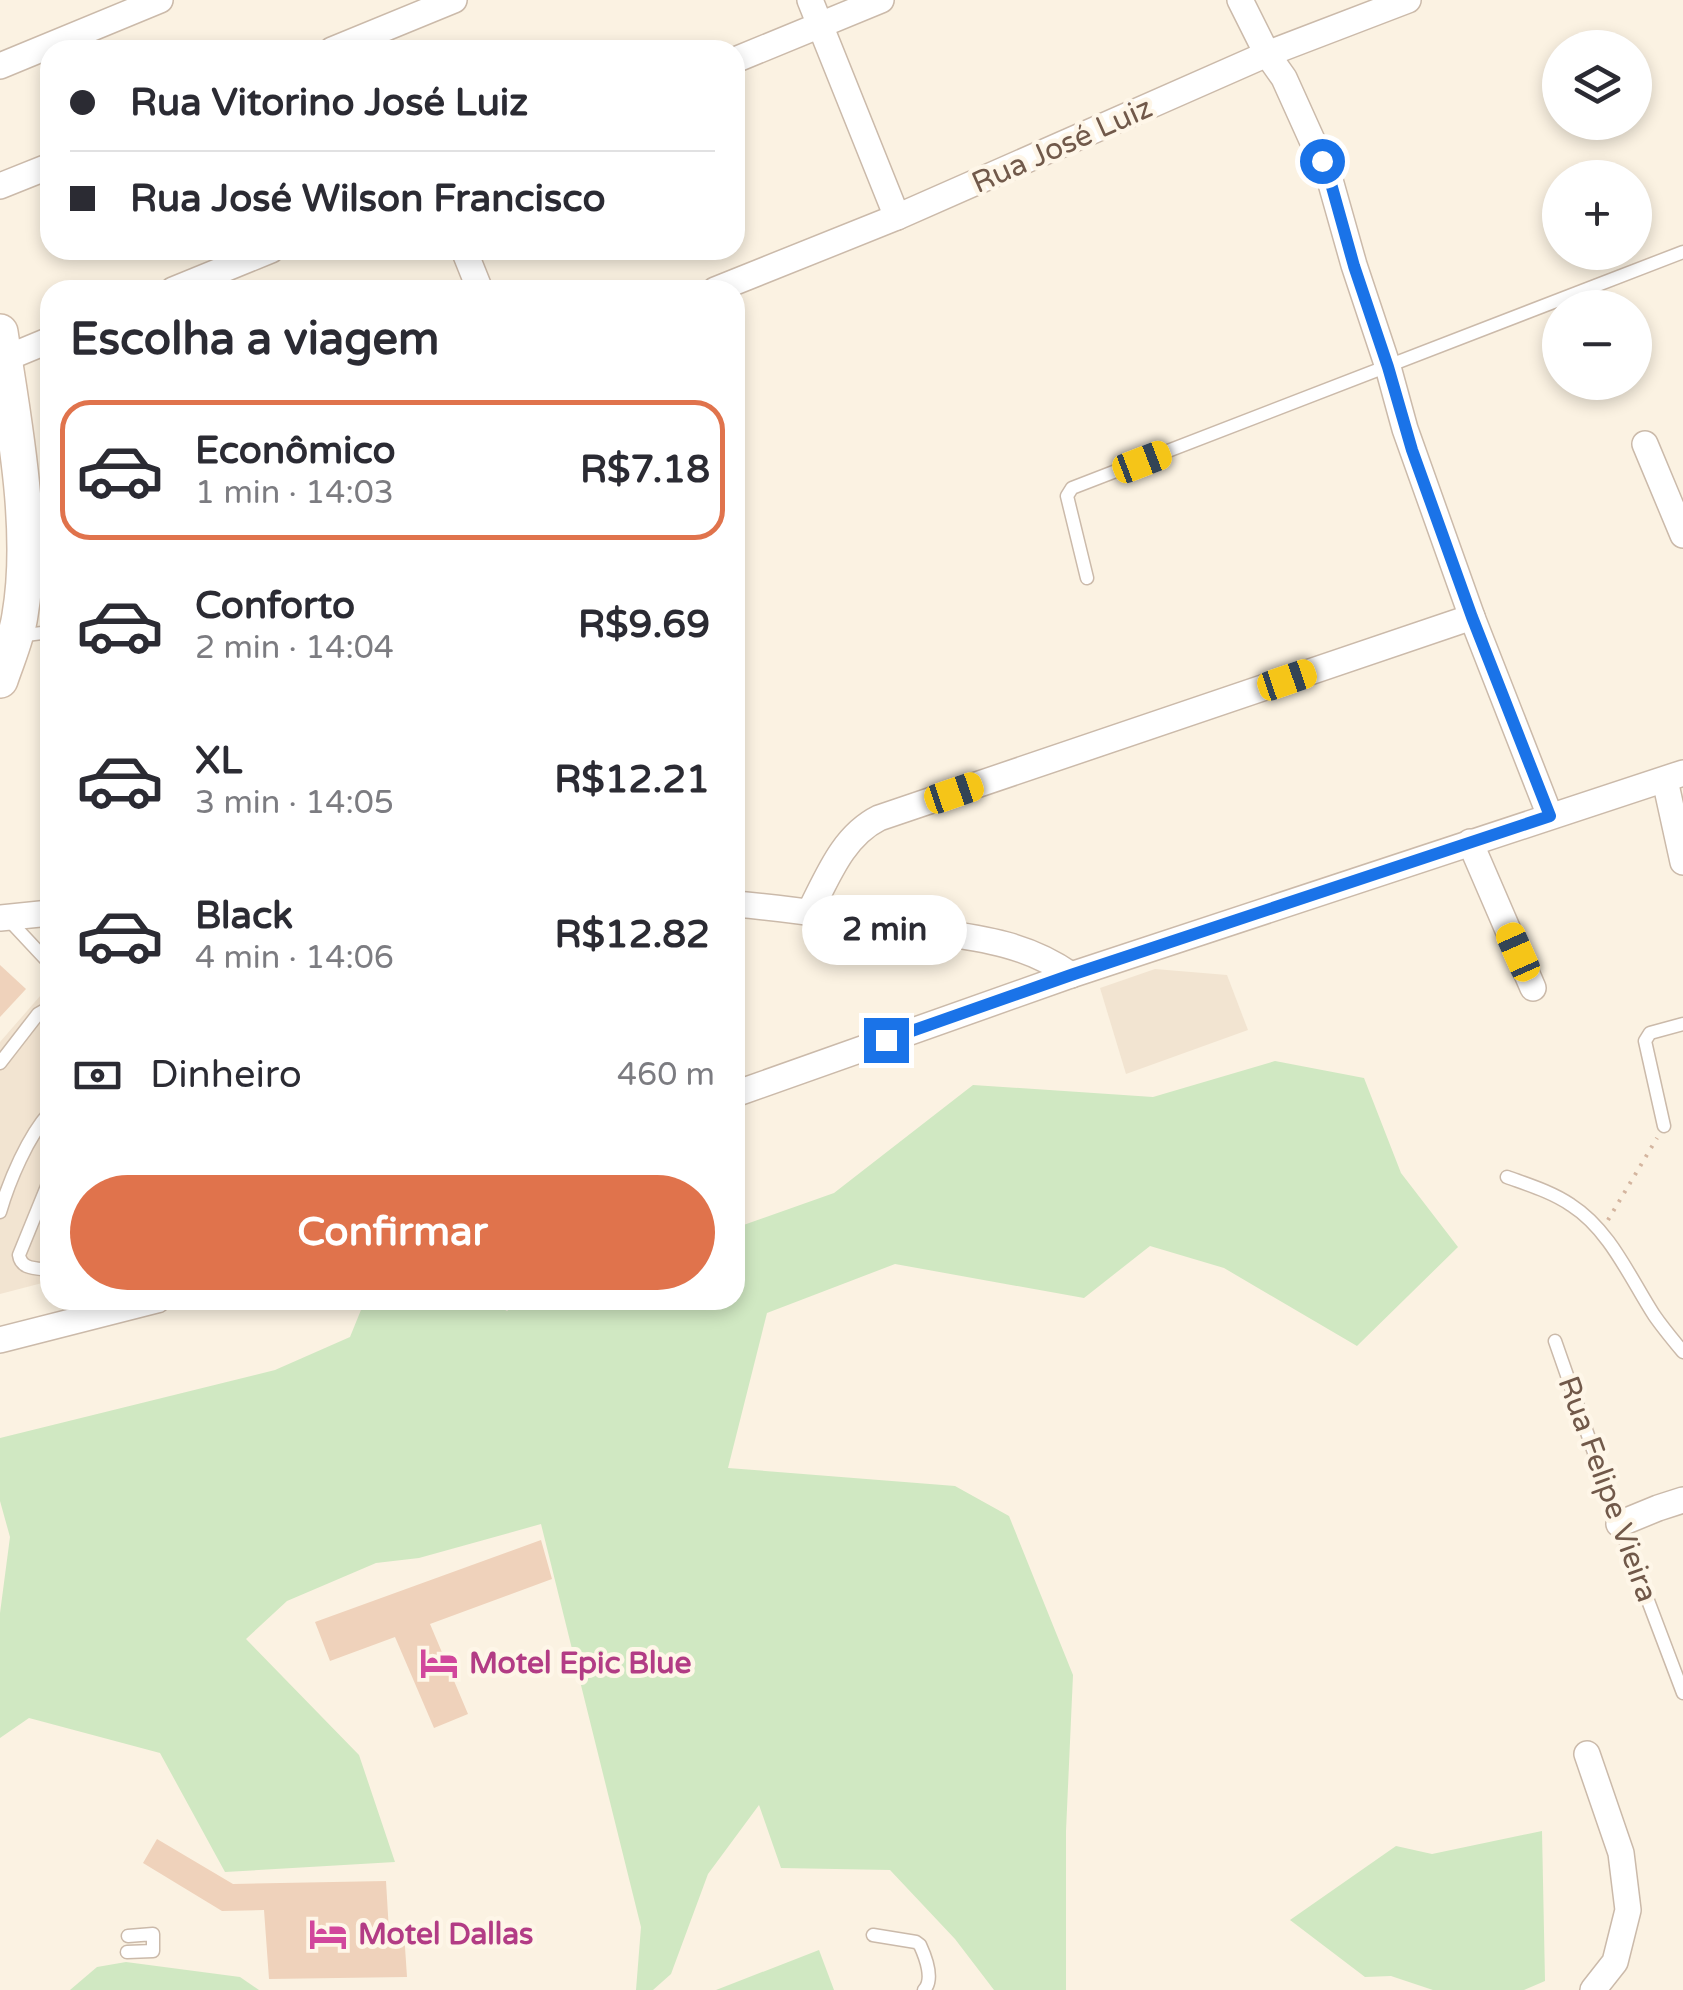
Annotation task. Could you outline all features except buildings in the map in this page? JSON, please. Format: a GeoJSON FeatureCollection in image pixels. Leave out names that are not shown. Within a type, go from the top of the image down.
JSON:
{"type":"FeatureCollection","features":[{"type":"Feature","properties":{"kind":"main road"},"geometry":{"type":"LineString","coordinates":[[0,680],[32,634],[20,614],[37,562],[24,512],[2,346]]}},
{"type":"Feature","properties":{"kind":"street"},"geometry":{"type":"LineString","coordinates":[[63,40],[160,0]]}},
{"type":"Feature","properties":{"kind":"street"},"geometry":{"type":"LineString","coordinates":[[382,40],[454,0]]}},
{"type":"Feature","properties":{"kind":"street"},"geometry":{"type":"LineString","coordinates":[[810,0],[897,217]]}},
{"type":"Feature","properties":{"kind":"street"},"geometry":{"type":"LineString","coordinates":[[745,56],[882,0]]}},
{"type":"Feature","properties":{"kind":"street"},"geometry":{"type":"LineString","coordinates":[[1240,0],[1267,54],[1284,78],[1330,180],[1405,429],[1472,617],[1550,816]]}},
{"type":"Feature","properties":{"kind":"street","name":"Rua José Luiz"},"geometry":{"type":"LineString","coordinates":[[740,280],[897,217],[1267,54],[1408,0]]}},
{"type":"Feature","properties":{"kind":"street"},"geometry":{"type":"LineString","coordinates":[[0,66],[40,50]]}},
{"type":"Feature","properties":{"kind":"street"},"geometry":{"type":"LineString","coordinates":[[0,186],[40,170]]}},
{"type":"Feature","properties":{"kind":"street"},"geometry":{"type":"LineString","coordinates":[[198,280],[247,260]]}},
{"type":"Feature","properties":{"kind":"street"},"geometry":{"type":"LineString","coordinates":[[2,346],[40,341]]}},
{"type":"Feature","properties":{"kind":"street"},"geometry":{"type":"LineString","coordinates":[[1646,444],[1683,535]]}},
{"type":"Feature","properties":{"kind":"street"},"geometry":{"type":"LineString","coordinates":[[810,911],[852,838],[880,818],[1472,617]]}},
{"type":"Feature","properties":{"kind":"street"},"geometry":{"type":"LineString","coordinates":[[745,1090],[1071,975],[1674,776],[1683,862]]}},
{"type":"Feature","properties":{"kind":"street"},"geometry":{"type":"LineString","coordinates":[[1470,842],[1533,988]]}},
{"type":"Feature","properties":{"kind":"street"},"geometry":{"type":"LineString","coordinates":[[745,905],[810,911],[1018,947],[1038,954],[1071,975]]}},
{"type":"Feature","properties":{"kind":"street"},"geometry":{"type":"LineString","coordinates":[[3,918],[40,913]]}},
{"type":"Feature","properties":{"kind":"street"},"geometry":{"type":"LineString","coordinates":[[0,1340],[118,1310]]}},
{"type":"Feature","properties":{"kind":"street"},"geometry":{"type":"LineString","coordinates":[[1619,1524],[1683,1500]]}},
{"type":"Feature","properties":{"kind":"street"},"geometry":{"type":"LineString","coordinates":[[1587,1754],[1621,1853],[1628,1910],[1615,1962],[1613,1990]]}},
{"type":"Feature","properties":{"kind":"street"},"geometry":{"type":"LineString","coordinates":[[1594,1990],[1615,1962]]}},
{"type":"Feature","properties":{"kind":"lane"},"geometry":{"type":"LineString","coordinates":[[1087,578],[1067,496],[1072,488],[1683,252]]}},
{"type":"Feature","properties":{"kind":"lane"},"geometry":{"type":"LineString","coordinates":[[3,918],[40,954]]}},
{"type":"Feature","properties":{"kind":"lane"},"geometry":{"type":"LineString","coordinates":[[0,1063],[40,1013]]}},
{"type":"Feature","properties":{"kind":"lane"},"geometry":{"type":"LineString","coordinates":[[1664,1126],[1645,1041],[1650,1033],[1683,1024]]}},
{"type":"Feature","properties":{"kind":"lane"},"geometry":{"type":"LineString","coordinates":[[0,1212],[40,1122]]}},
{"type":"Feature","properties":{"kind":"lane"},"geometry":{"type":"LineString","coordinates":[[1507,1177],[1572,1206],[1601,1232],[1656,1318],[1683,1352]]}},
{"type":"Feature","properties":{"kind":"lane"},"geometry":{"type":"LineString","coordinates":[[40,1204],[20,1262],[40,1268]]}},
{"type":"Feature","properties":{"kind":"lane","name":"Rua Felipe Vieira"},"geometry":{"type":"LineString","coordinates":[[1555,1341],[1683,1693]]}},
{"type":"Feature","properties":{"kind":"lane"},"geometry":{"type":"LineString","coordinates":[[127,1952],[153,1951],[153,1934],[128,1936]]}},
{"type":"Feature","properties":{"kind":"lane"},"geometry":{"type":"LineString","coordinates":[[873,1935],[920,1946],[930,1980],[924,1990]]}},
{"type":"Feature","properties":{"kind":"path"},"geometry":{"type":"LineString","coordinates":[[1601,1232],[1664,1126]]}},
{"type":"Feature","properties":{"kind":"shaded area"},"geometry":{"type":"Polygon","coordinates":[[[1155,969],[1227,975],[1248,1030],[1126,1074],[1100,988],[1155,969]]]}},
{"type":"Feature","properties":{"kind":"shaded area"},"geometry":{"type":"Polygon","coordinates":[[[40,996],[40,1284],[0,1294],[0,1042],[40,996]]]}},
{"type":"Feature","properties":{"kind":"green space"},"geometry":{"type":"Polygon","coordinates":[[[1275,1061],[1364,1078],[1401,1173],[1458,1247],[1357,1346],[1224,1268],[1150,1246],[1084,1298],[895,1264],[767,1313],[728,1468],[955,1486],[1009,1516],[1073,1675],[1066,1831],[1066,1990],[994,1990],[955,1939],[890,1870],[781,1868],[759,1805],[708,1874],[671,1974],[653,1990],[636,1990],[641,1927],[541,1524],[419,1558],[376,1563],[287,1601],[246,1639],[359,1755],[395,1862],[225,1872],[160,1753],[29,1718],[0,1738],[0,1613],[10,1537],[0,1501],[0,1438],[275,1370],[350,1337],[361,1310],[745,1310],[745,1224],[834,1193],[973,1085],[1153,1097],[1275,1061]]]}},
{"type":"Feature","properties":{"kind":"green space"},"geometry":{"type":"Polygon","coordinates":[[[1542,1831],[1545,1981],[1524,1990],[1433,1990],[1391,1976],[1365,1977],[1290,1920],[1396,1846],[1432,1854],[1542,1831]]]}},
{"type":"Feature","properties":{"kind":"green space"},"geometry":{"type":"Polygon","coordinates":[[[819,1950],[834,1990],[716,1990],[819,1950]]]}},
{"type":"Feature","properties":{"kind":"green space"},"geometry":{"type":"Polygon","coordinates":[[[126,1962],[240,1977],[259,1990],[70,1990],[97,1967],[126,1962]]]}},
{"type":"Feature","properties":{"kind":"place","name":"Motel Epic Blue"},"geometry":{"type":"Point","coordinates":[439,1663]}},
{"type":"Feature","properties":{"kind":"place","name":"Motel Dallas"},"geometry":{"type":"Point","coordinates":[328,1934]}},
{"type":"Feature","properties":{"kind":"route"},"geometry":{"type":"LineString","coordinates":[[886,1040],[1550,816],[1412,450],[1322,161]]}}]}
